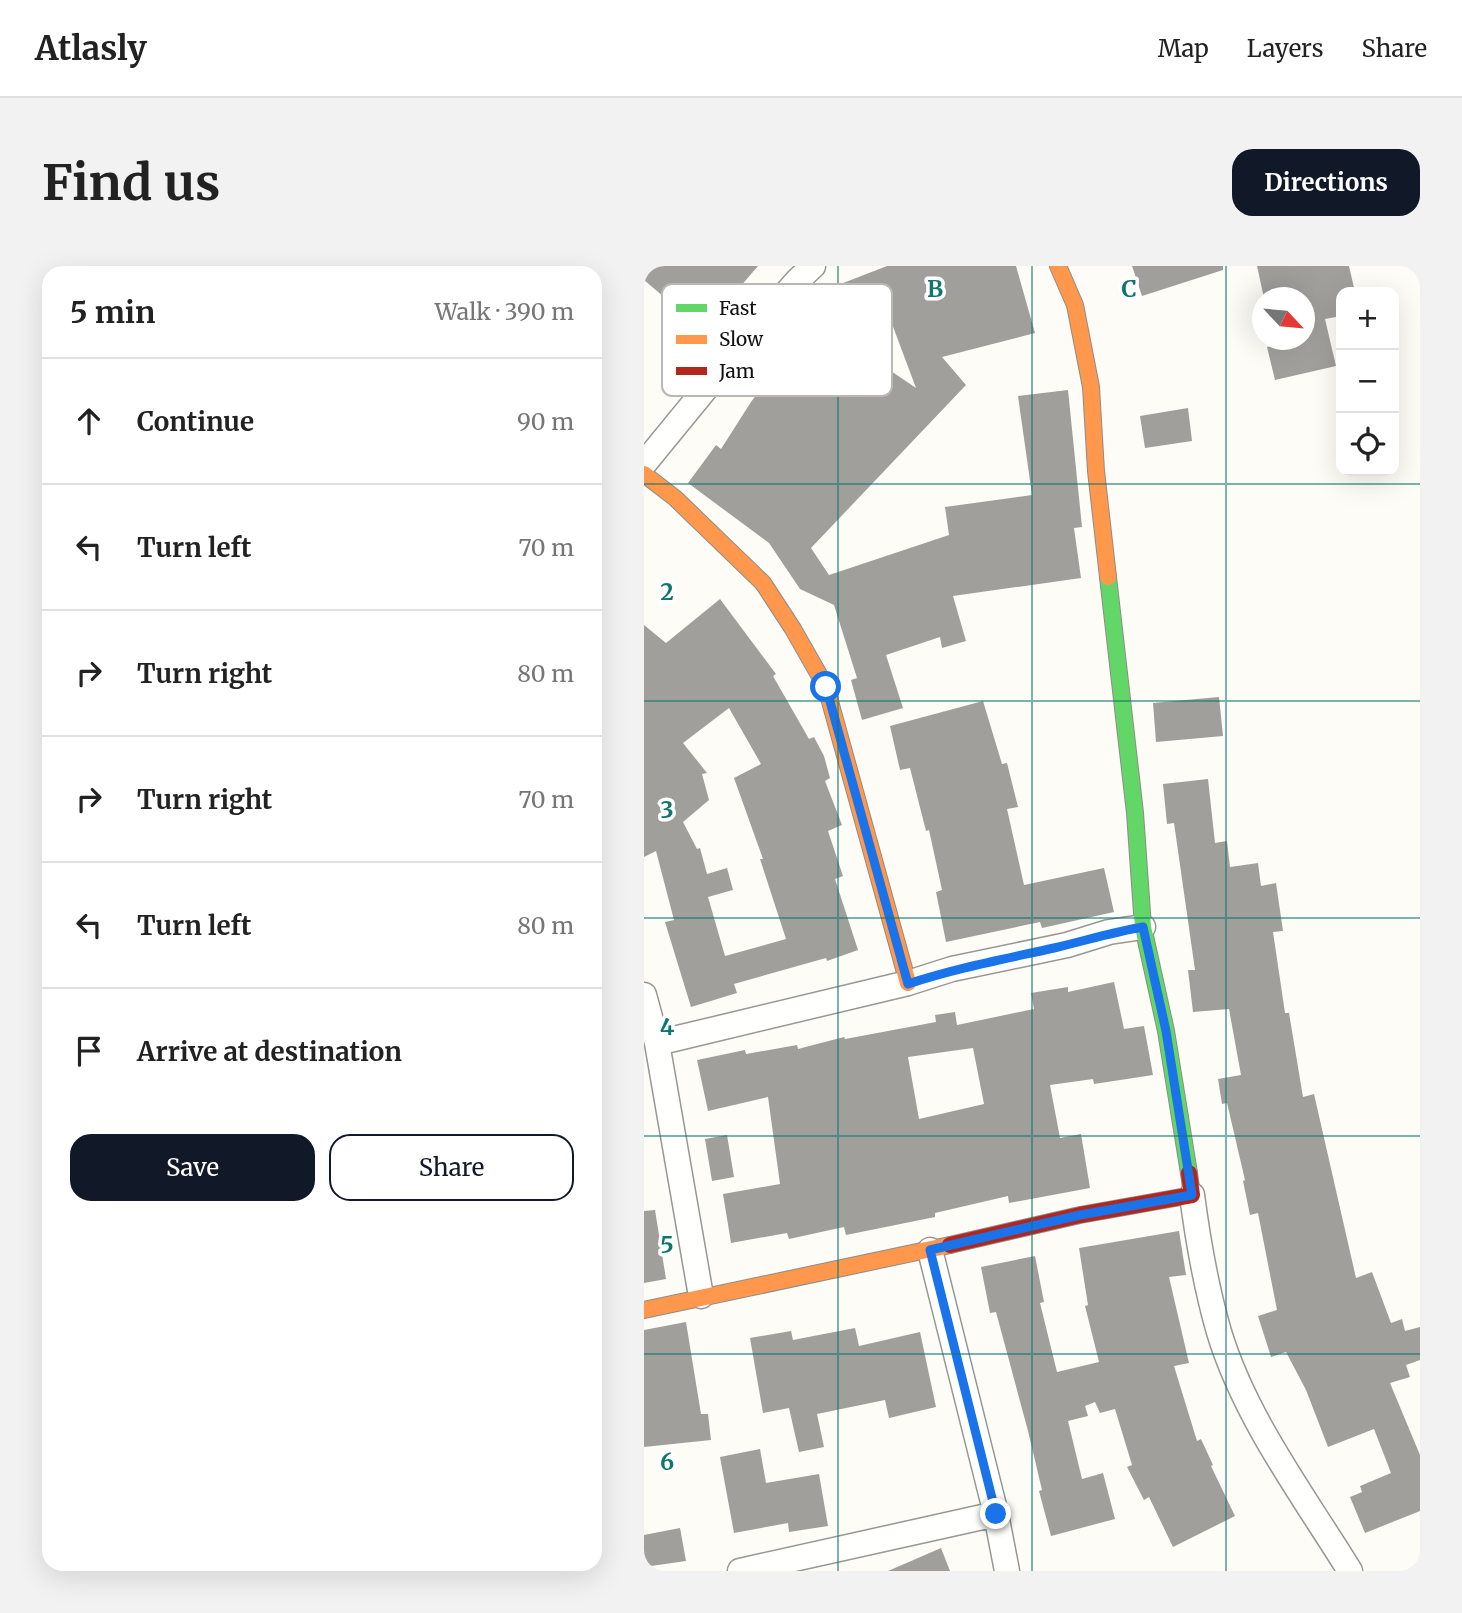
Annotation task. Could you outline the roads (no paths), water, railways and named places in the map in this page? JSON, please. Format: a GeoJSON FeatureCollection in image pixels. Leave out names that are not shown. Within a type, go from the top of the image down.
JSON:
{"type":"FeatureCollection","features":[{"type":"Feature","properties":{"kind":"street"},"geometry":{"type":"LineString","coordinates":[[794,284],[813,266]]}},
{"type":"Feature","properties":{"kind":"street"},"geometry":{"type":"LineString","coordinates":[[1058,266],[1075,305],[1091,387],[1096,471],[1135,813],[1143,927],[1166,1031],[1198,1242],[1220,1334],[1241,1387],[1262,1430],[1350,1571]]}},
{"type":"Feature","properties":{"kind":"street"},"geometry":{"type":"LineString","coordinates":[[644,464],[700,396]]}},
{"type":"Feature","properties":{"kind":"street"},"geometry":{"type":"LineString","coordinates":[[644,474],[675,498],[763,583],[826,687],[908,984]]}},
{"type":"Feature","properties":{"kind":"street"},"geometry":{"type":"LineString","coordinates":[[657,1043],[908,984],[952,969],[1067,945],[1109,932],[1143,927]]}},
{"type":"Feature","properties":{"kind":"street"},"geometry":{"type":"LineString","coordinates":[[644,995],[657,1043],[701,1296]]}},
{"type":"Feature","properties":{"kind":"street"},"geometry":{"type":"LineString","coordinates":[[644,1310],[930,1250],[1080,1215],[1192,1195]]}},
{"type":"Feature","properties":{"kind":"street"},"geometry":{"type":"LineString","coordinates":[[930,1250],[996,1514],[1007,1571]]}},
{"type":"Feature","properties":{"kind":"street"},"geometry":{"type":"LineString","coordinates":[[740,1571],[996,1514]]}}]}
